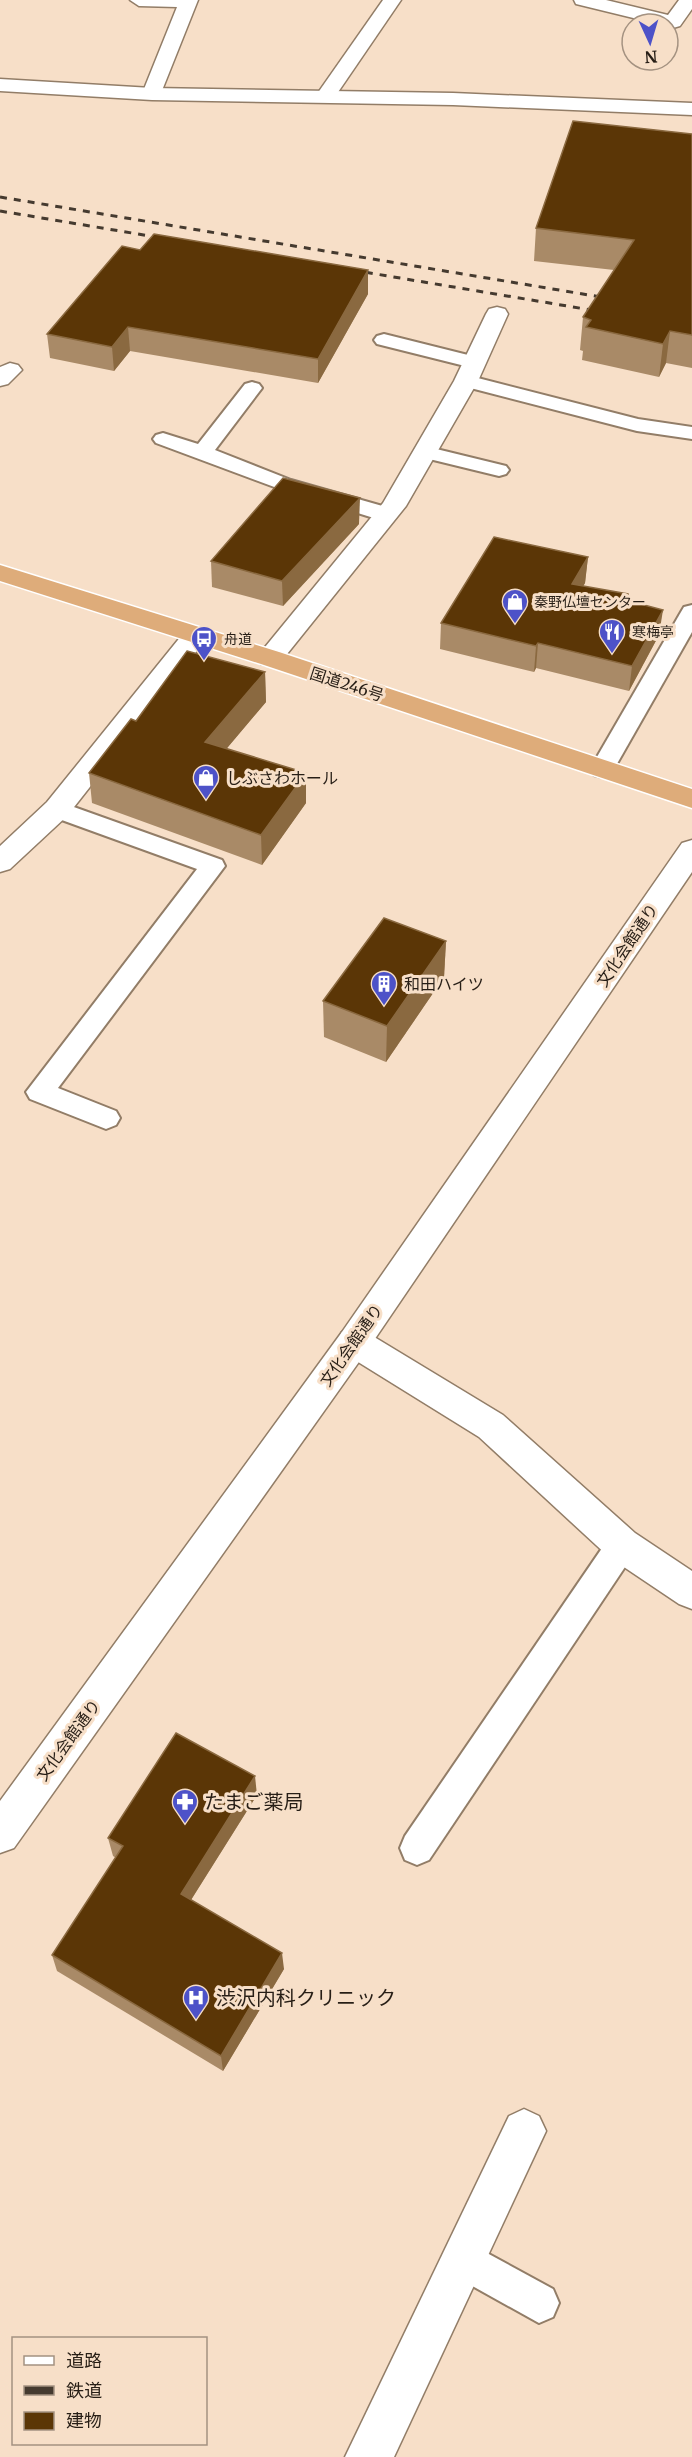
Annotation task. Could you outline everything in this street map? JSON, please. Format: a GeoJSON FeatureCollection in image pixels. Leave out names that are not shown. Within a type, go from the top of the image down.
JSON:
{"type":"FeatureCollection","features":[{"type":"Feature","properties":{"kind":"highway","name":"国道246号"},"geometry":{"type":"LineString","coordinates":[[0,573],[270,658],[692,799]]}},
{"type":"Feature","properties":{"kind":"street"},"geometry":{"type":"LineString","coordinates":[[139,0],[189,1],[152,94]]}},
{"type":"Feature","properties":{"kind":"street"},"geometry":{"type":"LineString","coordinates":[[325,97],[392,0]]}},
{"type":"Feature","properties":{"kind":"street"},"geometry":{"type":"LineString","coordinates":[[583,0],[673,22],[689,0]]}},
{"type":"Feature","properties":{"kind":"street"},"geometry":{"type":"LineString","coordinates":[[0,85],[152,94],[453,99],[692,109]]}},
{"type":"Feature","properties":{"kind":"street"},"geometry":{"type":"LineString","coordinates":[[270,658],[385,514],[394,506],[470,372],[497,314]]}},
{"type":"Feature","properties":{"kind":"street"},"geometry":{"type":"LineString","coordinates":[[0,862],[57,809],[195,636]]}},
{"type":"Feature","properties":{"kind":"street","name":"文化会館通り"},"geometry":{"type":"LineString","coordinates":[[0,1834],[354,1342],[692,850]]}},
{"type":"Feature","properties":{"kind":"street"},"geometry":{"type":"LineString","coordinates":[[354,1342],[491,1426],[622,1545],[692,1593]]}},
{"type":"Feature","properties":{"kind":"street"},"geometry":{"type":"LineString","coordinates":[[369,2457],[524,2131]]}},
{"type":"Feature","properties":{"kind":"lane"},"geometry":{"type":"LineString","coordinates":[[384,340],[470,372],[637,425],[692,434]]}},
{"type":"Feature","properties":{"kind":"lane"},"geometry":{"type":"LineString","coordinates":[[202,452],[252,388]]}},
{"type":"Feature","properties":{"kind":"lane"},"geometry":{"type":"LineString","coordinates":[[163,439],[284,484],[385,514]]}},
{"type":"Feature","properties":{"kind":"lane"},"geometry":{"type":"LineString","coordinates":[[424,452],[499,470]]}},
{"type":"Feature","properties":{"kind":"lane"},"geometry":{"type":"LineString","coordinates":[[602,769],[692,612]]}},
{"type":"Feature","properties":{"kind":"lane"},"geometry":{"type":"LineString","coordinates":[[57,809],[213,866],[40,1092],[106,1118]]}},
{"type":"Feature","properties":{"kind":"lane"},"geometry":{"type":"LineString","coordinates":[[417,1848],[622,1545]]}},
{"type":"Feature","properties":{"kind":"lane"},"geometry":{"type":"LineString","coordinates":[[463,2259],[539,2303]]}},
{"type":"Feature","properties":{"kind":"building"},"geometry":{"type":"Polygon","coordinates":[[[573,121],[692,134],[692,335],[670,331],[663,344],[586,327],[591,320],[583,317],[634,240],[536,228],[573,121]]]}},
{"type":"Feature","properties":{"kind":"building"},"geometry":{"type":"Polygon","coordinates":[[[154,234],[368,270],[318,359],[128,327],[112,347],[47,334],[122,246],[140,250],[154,234]]]}},
{"type":"Feature","properties":{"kind":"building"},"geometry":{"type":"Polygon","coordinates":[[[283,478],[360,498],[282,581],[211,561],[283,478]]]}},
{"type":"Feature","properties":{"kind":"building"},"geometry":{"type":"Polygon","coordinates":[[[494,537],[588,557],[572,584],[628,594],[629,601],[663,610],[632,666],[441,623],[494,537]]]}},
{"type":"Feature","properties":{"kind":"building"},"geometry":{"type":"Polygon","coordinates":[[[187,651],[265,672],[205,742],[306,773],[261,835],[89,773],[131,719],[136,721],[187,651]]]}},
{"type":"Feature","properties":{"kind":"building"},"geometry":{"type":"Polygon","coordinates":[[[384,918],[446,941],[387,1026],[323,1001],[384,918]]]}},
{"type":"Feature","properties":{"kind":"building"},"geometry":{"type":"Polygon","coordinates":[[[176,1733],[255,1776],[181,1894],[282,1953],[221,2056],[52,1955],[123,1846],[108,1838],[176,1733]]]}},
{"type":"Feature","properties":{"kind":"railway"},"geometry":{"type":"LineString","coordinates":[[0,197],[613,299]]}},
{"type":"Feature","properties":{"kind":"railway"},"geometry":{"type":"LineString","coordinates":[[0,211],[168,239]]}},
{"type":"Feature","properties":{"kind":"railway"},"geometry":{"type":"LineString","coordinates":[[352,270],[603,312]]}},
{"type":"Feature","properties":{"kind":"place","name":"秦野仏壇センター"},"geometry":{"type":"Point","coordinates":[515,625]}},
{"type":"Feature","properties":{"kind":"place","name":"寒梅亭"},"geometry":{"type":"Point","coordinates":[612,655]}},
{"type":"Feature","properties":{"kind":"place","name":"舟道"},"geometry":{"type":"Point","coordinates":[204,662]}},
{"type":"Feature","properties":{"kind":"place","name":"しぶさわホール"},"geometry":{"type":"Point","coordinates":[206,801]}},
{"type":"Feature","properties":{"kind":"place","name":"和田ハイツ"},"geometry":{"type":"Point","coordinates":[384,1007]}},
{"type":"Feature","properties":{"kind":"place","name":"たまご薬局"},"geometry":{"type":"Point","coordinates":[185,1825]}},
{"type":"Feature","properties":{"kind":"place","name":"渋沢内科クリニック"},"geometry":{"type":"Point","coordinates":[196,2021]}}]}
